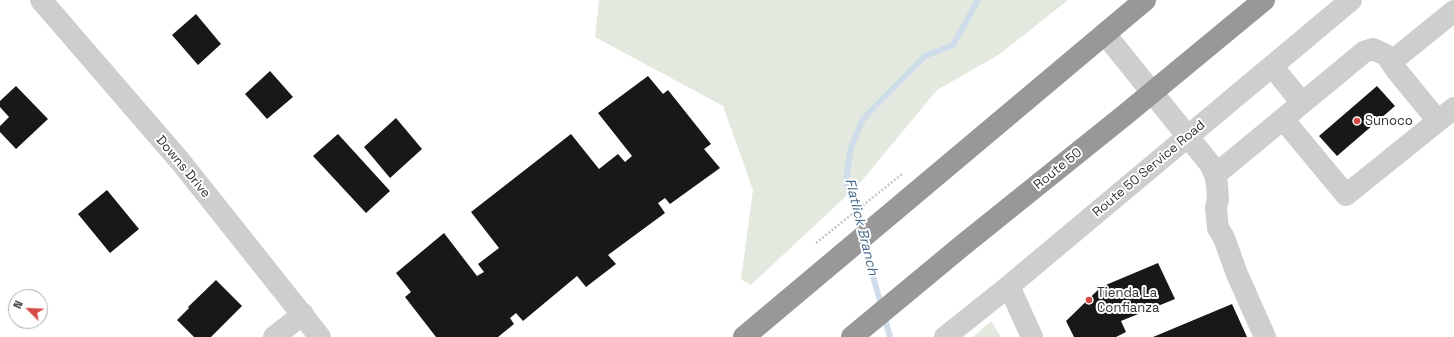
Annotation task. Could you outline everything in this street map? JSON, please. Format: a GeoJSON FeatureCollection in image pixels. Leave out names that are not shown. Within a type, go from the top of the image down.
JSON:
{"type":"FeatureCollection","features":[{"type":"Feature","properties":{"kind":"highway"},"geometry":{"type":"LineString","coordinates":[[744,337],[1145,0]]}},
{"type":"Feature","properties":{"kind":"highway","name":"Route 50"},"geometry":{"type":"LineString","coordinates":[[852,337],[936,266],[1152,93],[1264,0]]}},
{"type":"Feature","properties":{"kind":"street","name":"Downs Drive"},"geometry":{"type":"LineString","coordinates":[[41,0],[180,161],[320,337]]}},
{"type":"Feature","properties":{"kind":"street","name":"Route 50 Service Road"},"geometry":{"type":"LineString","coordinates":[[945,337],[1009,286],[1351,0]]}},
{"type":"Feature","properties":{"kind":"street"},"geometry":{"type":"LineString","coordinates":[[1450,0],[1454,4]]}},
{"type":"Feature","properties":{"kind":"street"},"geometry":{"type":"LineString","coordinates":[[1391,62],[1454,11]]}},
{"type":"Feature","properties":{"kind":"street"},"geometry":{"type":"LineString","coordinates":[[1105,34],[1210,164],[1217,184],[1218,199],[1216,208],[1218,228],[1224,238],[1237,274],[1265,337]]}},
{"type":"Feature","properties":{"kind":"street"},"geometry":{"type":"LineString","coordinates":[[1215,175],[1364,52],[1373,49],[1386,55],[1391,62],[1446,114],[1346,195],[1283,119]]}},
{"type":"Feature","properties":{"kind":"street"},"geometry":{"type":"LineString","coordinates":[[1272,66],[1302,103]]}},
{"type":"Feature","properties":{"kind":"street"},"geometry":{"type":"LineString","coordinates":[[1009,286],[1032,337]]}},
{"type":"Feature","properties":{"kind":"street"},"geometry":{"type":"LineString","coordinates":[[274,337],[303,314]]}},
{"type":"Feature","properties":{"kind":"path"},"geometry":{"type":"LineString","coordinates":[[816,243],[903,173]]}},
{"type":"Feature","properties":{"kind":"shaded area"},"geometry":{"type":"Polygon","coordinates":[[[599,0],[1068,0],[1000,54],[937,90],[859,184],[751,285],[741,279],[753,190],[723,106],[595,37],[599,0]]]}},
{"type":"Feature","properties":{"kind":"shaded area"},"geometry":{"type":"Polygon","coordinates":[[[991,321],[1001,337],[973,337],[991,321]]]}},
{"type":"Feature","properties":{"kind":"building"},"geometry":{"type":"Polygon","coordinates":[[[196,14],[221,44],[198,65],[172,35],[196,14]]]}},
{"type":"Feature","properties":{"kind":"building"},"geometry":{"type":"Polygon","coordinates":[[[270,71],[293,97],[267,119],[245,94],[270,71]]]}},
{"type":"Feature","properties":{"kind":"building"},"geometry":{"type":"Polygon","coordinates":[[[648,76],[663,94],[668,90],[711,144],[704,149],[720,168],[670,204],[665,198],[658,203],[665,213],[608,255],[616,264],[586,287],[577,276],[523,321],[516,313],[510,318],[514,324],[498,337],[436,337],[405,297],[411,292],[396,273],[444,233],[477,276],[484,272],[478,264],[499,248],[471,212],[571,134],[599,169],[618,154],[625,162],[632,156],[598,113],[648,76]]]}},
{"type":"Feature","properties":{"kind":"building"},"geometry":{"type":"Polygon","coordinates":[[[16,86],[48,119],[16,149],[0,132],[0,126],[9,117],[0,107],[0,101],[16,86]]]}},
{"type":"Feature","properties":{"kind":"building","name":"Sunoco"},"geometry":{"type":"Polygon","coordinates":[[[1377,86],[1395,106],[1337,156],[1319,136],[1377,86]]]}},
{"type":"Feature","properties":{"kind":"building"},"geometry":{"type":"Polygon","coordinates":[[[396,118],[422,149],[390,178],[364,147],[396,118]]]}},
{"type":"Feature","properties":{"kind":"building"},"geometry":{"type":"Polygon","coordinates":[[[338,134],[390,191],[366,213],[313,156],[338,134]]]}},
{"type":"Feature","properties":{"kind":"building"},"geometry":{"type":"Polygon","coordinates":[[[107,190],[139,229],[110,253],[78,214],[107,190]]]}},
{"type":"Feature","properties":{"kind":"building"},"geometry":{"type":"Polygon","coordinates":[[[1158,263],[1175,299],[1121,321],[1126,332],[1116,337],[1074,337],[1066,321],[1101,287],[1158,263]]]}},
{"type":"Feature","properties":{"kind":"building"},"geometry":{"type":"Polygon","coordinates":[[[216,280],[242,306],[211,337],[194,337],[177,320],[216,280]]]}},
{"type":"Feature","properties":{"kind":"building"},"geometry":{"type":"Polygon","coordinates":[[[1232,304],[1247,337],[1153,337],[1232,304]]]}},
{"type":"Feature","properties":{"kind":"waterway","name":"Flatlick Branch"},"geometry":{"type":"LineString","coordinates":[[861,232],[846,180],[851,147],[863,119],[925,56],[953,45],[978,0]]}},
{"type":"Feature","properties":{"kind":"waterway","name":"Flatlick Branch"},"geometry":{"type":"LineString","coordinates":[[863,241],[882,308]]}},
{"type":"Feature","properties":{"kind":"waterway","name":"Flatlick Branch"},"geometry":{"type":"LineString","coordinates":[[884,316],[890,337]]}},
{"type":"Feature","properties":{"kind":"place","name":"Sunoco"},"geometry":{"type":"Point","coordinates":[1357,121]}},
{"type":"Feature","properties":{"kind":"place","name":"Tienda La Confianza"},"geometry":{"type":"Point","coordinates":[1089,300]}}]}
